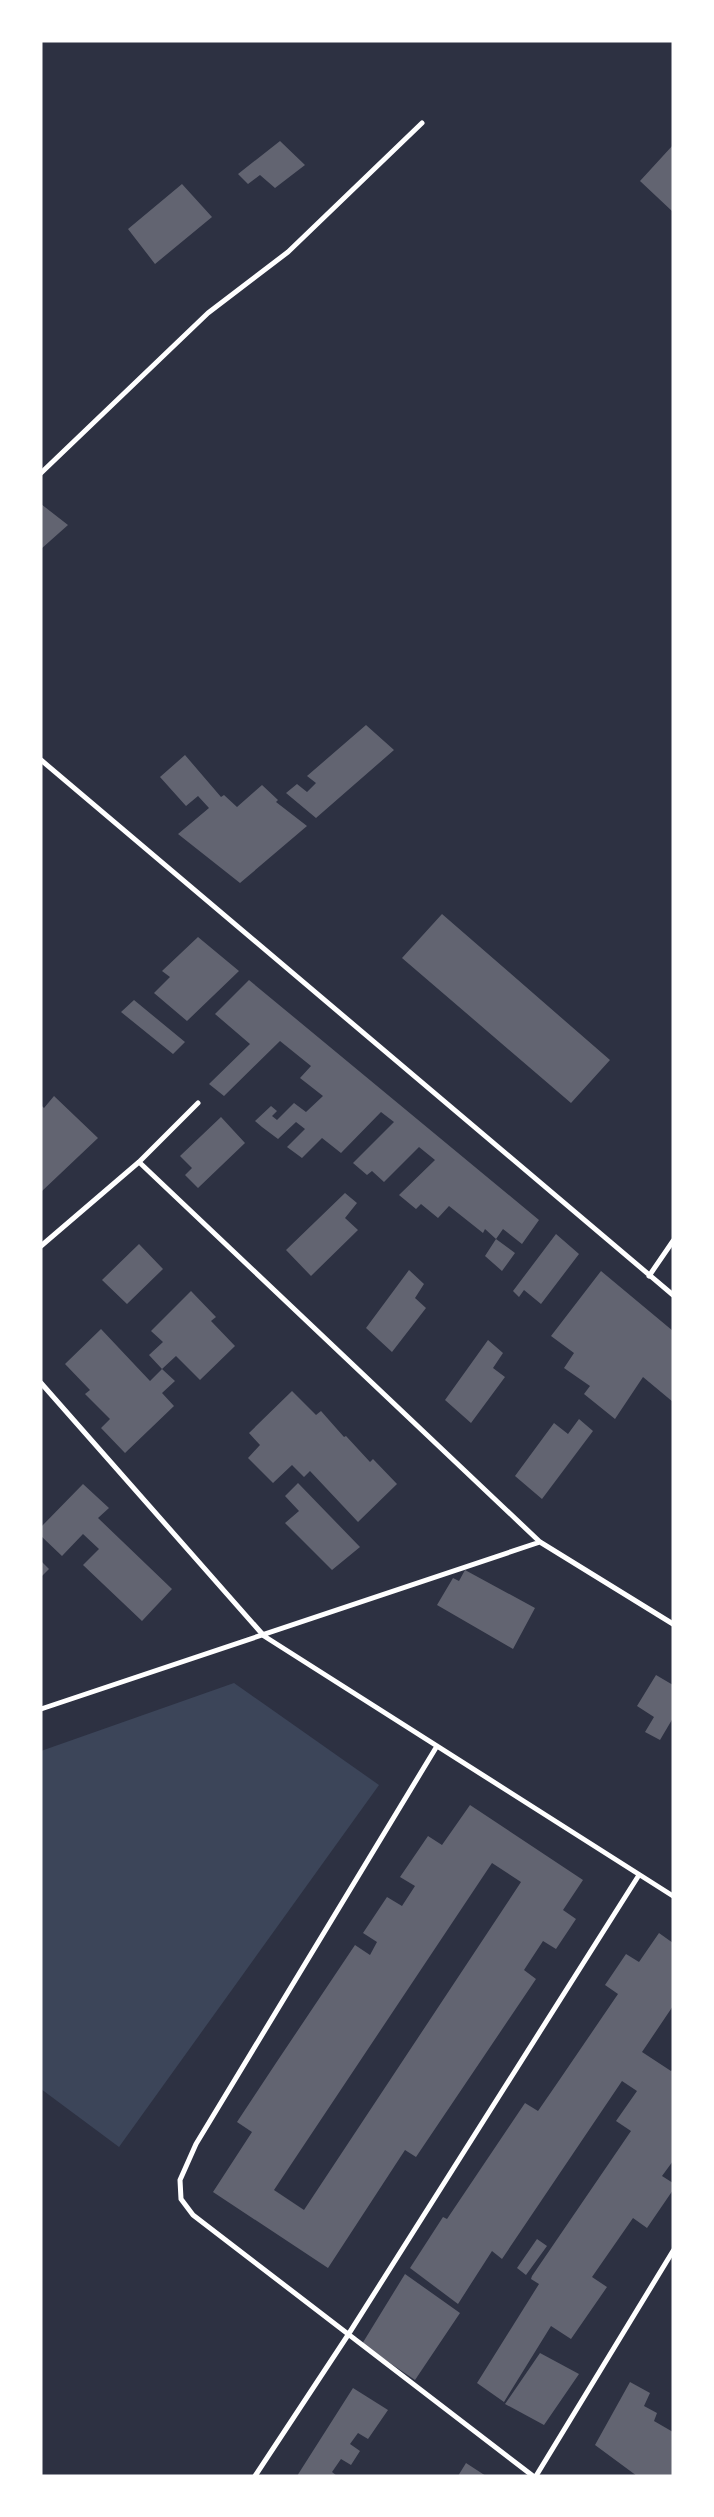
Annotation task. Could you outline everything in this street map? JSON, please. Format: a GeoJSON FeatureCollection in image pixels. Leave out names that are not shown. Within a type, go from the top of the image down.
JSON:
{"type":"FeatureCollection","features":[{"type":"Feature","properties":{"kind":"street"},"geometry":{"type":"LineString","coordinates":[[41,473],[208,313],[288,252],[422,123]]}},
{"type":"Feature","properties":{"kind":"street"},"geometry":{"type":"LineString","coordinates":[[41,760],[673,1295]]}},
{"type":"Feature","properties":{"kind":"street"},"geometry":{"type":"LineString","coordinates":[[41,1246],[139,1162],[198,1103]]}},
{"type":"Feature","properties":{"kind":"street"},"geometry":{"type":"LineString","coordinates":[[139,1162],[540,1542],[673,1624]]}},
{"type":"Feature","properties":{"kind":"street"},"geometry":{"type":"LineString","coordinates":[[649,1276],[673,1241]]}},
{"type":"Feature","properties":{"kind":"street"},"geometry":{"type":"LineString","coordinates":[[41,1383],[264,1636],[673,1896]]}},
{"type":"Feature","properties":{"kind":"street"},"geometry":{"type":"LineString","coordinates":[[41,1709],[264,1636],[540,1542]]}},
{"type":"Feature","properties":{"kind":"street"},"geometry":{"type":"LineString","coordinates":[[437,1746],[196,2144],[180,2180],[181,2198],[192,2216],[534,2476],[673,2251]]}},
{"type":"Feature","properties":{"kind":"street"},"geometry":{"type":"LineString","coordinates":[[255,2476],[348,2336],[639,1875]]}},
{"type":"Feature","properties":{"kind":"shaded area"},"geometry":{"type":"Polygon","coordinates":[[[234,1683],[379,1785],[119,2147],[41,2089],[41,1751],[234,1683]]]}},
{"type":"Feature","properties":{"kind":"building"},"geometry":{"type":"Polygon","coordinates":[[[280,141],[305,165],[275,188],[260,175],[248,184],[238,174],[280,141]]]}},
{"type":"Feature","properties":{"kind":"building"},"geometry":{"type":"Polygon","coordinates":[[[673,145],[673,212],[640,181],[673,145]]]}},
{"type":"Feature","properties":{"kind":"building"},"geometry":{"type":"Polygon","coordinates":[[[182,184],[212,217],[155,264],[128,229],[182,184]]]}},
{"type":"Feature","properties":{"kind":"building"},"geometry":{"type":"Polygon","coordinates":[[[41,504],[68,525],[41,549],[41,504]]]}},
{"type":"Feature","properties":{"kind":"building"},"geometry":{"type":"Polygon","coordinates":[[[366,725],[394,750],[316,818],[286,793],[297,784],[307,792],[316,783],[307,776],[366,725]]]}},
{"type":"Feature","properties":{"kind":"building"},"geometry":{"type":"Polygon","coordinates":[[[185,755],[221,797],[224,795],[237,807],[262,785],[278,800],[276,802],[307,826],[240,883],[178,834],[209,808],[198,796],[186,806],[160,777],[185,755]]]}},
{"type":"Feature","properties":{"kind":"building"},"geometry":{"type":"Polygon","coordinates":[[[442,914],[610,1060],[571,1103],[402,958],[442,914]]]}},
{"type":"Feature","properties":{"kind":"building"},"geometry":{"type":"Polygon","coordinates":[[[198,937],[239,971],[187,1021],[154,993],[170,977],[162,971],[198,937]]]}},
{"type":"Feature","properties":{"kind":"building"},"geometry":{"type":"Polygon","coordinates":[[[249,980],[539,1220],[522,1244],[503,1229],[496,1239],[485,1229],[483,1233],[449,1206],[438,1218],[421,1204],[416,1209],[399,1195],[435,1160],[419,1147],[384,1182],[372,1171],[367,1175],[353,1163],[394,1122],[381,1112],[341,1153],[322,1138],[302,1158],[287,1147],[305,1129],[296,1122],[278,1139],[262,1127],[255,1121],[271,1106],[277,1111],[272,1116],[277,1120],[294,1103],[306,1112],[323,1096],[300,1078],[311,1066],[280,1041],[224,1096],[209,1084],[250,1044],[215,1014],[249,980]]]}},
{"type":"Feature","properties":{"kind":"building"},"geometry":{"type":"Polygon","coordinates":[[[134,1000],[185,1042],[173,1054],[121,1012],[134,1000]]]}},
{"type":"Feature","properties":{"kind":"building"},"geometry":{"type":"Polygon","coordinates":[[[54,1096],[98,1138],[41,1192],[41,1105],[44,1108],[54,1096]]]}},
{"type":"Feature","properties":{"kind":"building"},"geometry":{"type":"Polygon","coordinates":[[[221,1117],[245,1143],[198,1188],[185,1175],[192,1168],[180,1156],[221,1117]]]}},
{"type":"Feature","properties":{"kind":"building"},"geometry":{"type":"Polygon","coordinates":[[[345,1193],[357,1203],[345,1218],[358,1230],[311,1276],[286,1250],[345,1193]]]}},
{"type":"Feature","properties":{"kind":"building"},"geometry":{"type":"Polygon","coordinates":[[[556,1234],[579,1254],[541,1304],[524,1290],[519,1297],[513,1291],[556,1234]]]}},
{"type":"Feature","properties":{"kind":"building"},"geometry":{"type":"Polygon","coordinates":[[[496,1239],[515,1253],[502,1271],[485,1256],[496,1239]]]}},
{"type":"Feature","properties":{"kind":"building"},"geometry":{"type":"Polygon","coordinates":[[[139,1244],[163,1269],[127,1304],[102,1280],[139,1244]]]}},
{"type":"Feature","properties":{"kind":"building"},"geometry":{"type":"Polygon","coordinates":[[[409,1270],[424,1284],[415,1298],[426,1308],[392,1352],[366,1328],[409,1270]]]}},
{"type":"Feature","properties":{"kind":"building"},"geometry":{"type":"Polygon","coordinates":[[[601,1271],[673,1331],[673,1402],[643,1377],[615,1419],[584,1394],[590,1386],[564,1368],[574,1353],[551,1336],[601,1271]]]}},
{"type":"Feature","properties":{"kind":"building"},"geometry":{"type":"Polygon","coordinates":[[[191,1291],[216,1317],[211,1321],[235,1346],[200,1380],[176,1356],[162,1369],[149,1355],[163,1342],[151,1331],[191,1291]]]}},
{"type":"Feature","properties":{"kind":"building"},"geometry":{"type":"Polygon","coordinates":[[[101,1329],[150,1381],[162,1369],[175,1381],[162,1393],[174,1406],[125,1453],[101,1428],[110,1419],[85,1394],[90,1390],[65,1364],[101,1329]]]}},
{"type":"Feature","properties":{"kind":"building"},"geometry":{"type":"Polygon","coordinates":[[[488,1340],[503,1353],[493,1368],[505,1377],[471,1423],[445,1400],[488,1340]]]}},
{"type":"Feature","properties":{"kind":"building"},"geometry":{"type":"Polygon","coordinates":[[[292,1391],[316,1415],[321,1411],[370,1462],[373,1459],[397,1484],[358,1522],[310,1471],[304,1477],[292,1465],[273,1483],[248,1458],[260,1445],[249,1433],[292,1391]]]}},
{"type":"Feature","properties":{"kind":"building"},"geometry":{"type":"Polygon","coordinates":[[[579,1419],[593,1431],[542,1499],[515,1476],[554,1423],[568,1434],[579,1419]]]}},
{"type":"Feature","properties":{"kind":"building"},"geometry":{"type":"Polygon","coordinates":[[[298,1483],[360,1547],[332,1570],[285,1523],[299,1511],[285,1496],[298,1483]]]}},
{"type":"Feature","properties":{"kind":"building"},"geometry":{"type":"Polygon","coordinates":[[[83,1484],[109,1508],[98,1518],[172,1589],[142,1621],[83,1565],[99,1549],[83,1534],[62,1556],[41,1536],[41,1527],[83,1484]]]}},
{"type":"Feature","properties":{"kind":"building"},"geometry":{"type":"Polygon","coordinates":[[[41,1561],[49,1569],[41,1577],[41,1561]]]}},
{"type":"Feature","properties":{"kind":"building"},"geometry":{"type":"Polygon","coordinates":[[[465,1570],[535,1608],[513,1649],[437,1605],[453,1578],[459,1581],[465,1570]]]}},
{"type":"Feature","properties":{"kind":"building"},"geometry":{"type":"Polygon","coordinates":[[[656,1675],[673,1685],[673,1718],[660,1740],[645,1732],[654,1717],[637,1706],[656,1675]]]}},
{"type":"Feature","properties":{"kind":"building"},"geometry":{"type":"Polygon","coordinates":[[[470,1805],[583,1880],[563,1910],[576,1919],[556,1949],[543,1941],[524,1970],[536,1979],[416,2157],[405,2150],[328,2268],[213,2192],[252,2132],[237,2122],[355,1945],[370,1955],[377,1942],[363,1933],[387,1897],[402,1906],[415,1886],[400,1877],[428,1836],[442,1845],[470,1805]],[[492,1863],[274,2190],[304,2210],[521,1882],[492,1863]]]}},
{"type":"Feature","properties":{"kind":"building"},"geometry":{"type":"Polygon","coordinates":[[[659,1933],[673,1943],[673,2006],[642,2052],[671,2071],[673,2069],[673,2161],[662,2176],[673,2183],[673,2190],[647,2228],[633,2218],[592,2277],[607,2287],[571,2339],[551,2326],[504,2402],[477,2383],[539,2284],[531,2279],[532,2276],[631,2131],[616,2121],[637,2091],[622,2081],[502,2259],[492,2251],[458,2304],[410,2268],[443,2217],[447,2219],[525,2103],[538,2111],[558,2082],[618,1994],[605,1985],[626,1954],[639,1962],[659,1933]]]}},
{"type":"Feature","properties":{"kind":"building"},"geometry":{"type":"Polygon","coordinates":[[[537,2239],[547,2246],[526,2275],[517,2268],[537,2239]]]}},
{"type":"Feature","properties":{"kind":"building"},"geometry":{"type":"Polygon","coordinates":[[[405,2274],[460,2313],[415,2380],[362,2344],[405,2274]]]}},
{"type":"Feature","properties":{"kind":"building"},"geometry":{"type":"Polygon","coordinates":[[[540,2353],[579,2374],[544,2425],[505,2404],[540,2353]]]}},
{"type":"Feature","properties":{"kind":"building"},"geometry":{"type":"Polygon","coordinates":[[[630,2382],[650,2393],[644,2406],[657,2413],[654,2421],[673,2432],[673,2476],[637,2476],[595,2445],[630,2382]]]}},
{"type":"Feature","properties":{"kind":"building"},"geometry":{"type":"Polygon","coordinates":[[[353,2388],[388,2410],[368,2439],[358,2433],[350,2444],[360,2451],[351,2465],[341,2459],[332,2472],[337,2476],[297,2476],[353,2388]]]}},
{"type":"Feature","properties":{"kind":"building"},"geometry":{"type":"Polygon","coordinates":[[[466,2463],[486,2476],[458,2476],[466,2463]]]}}]}
